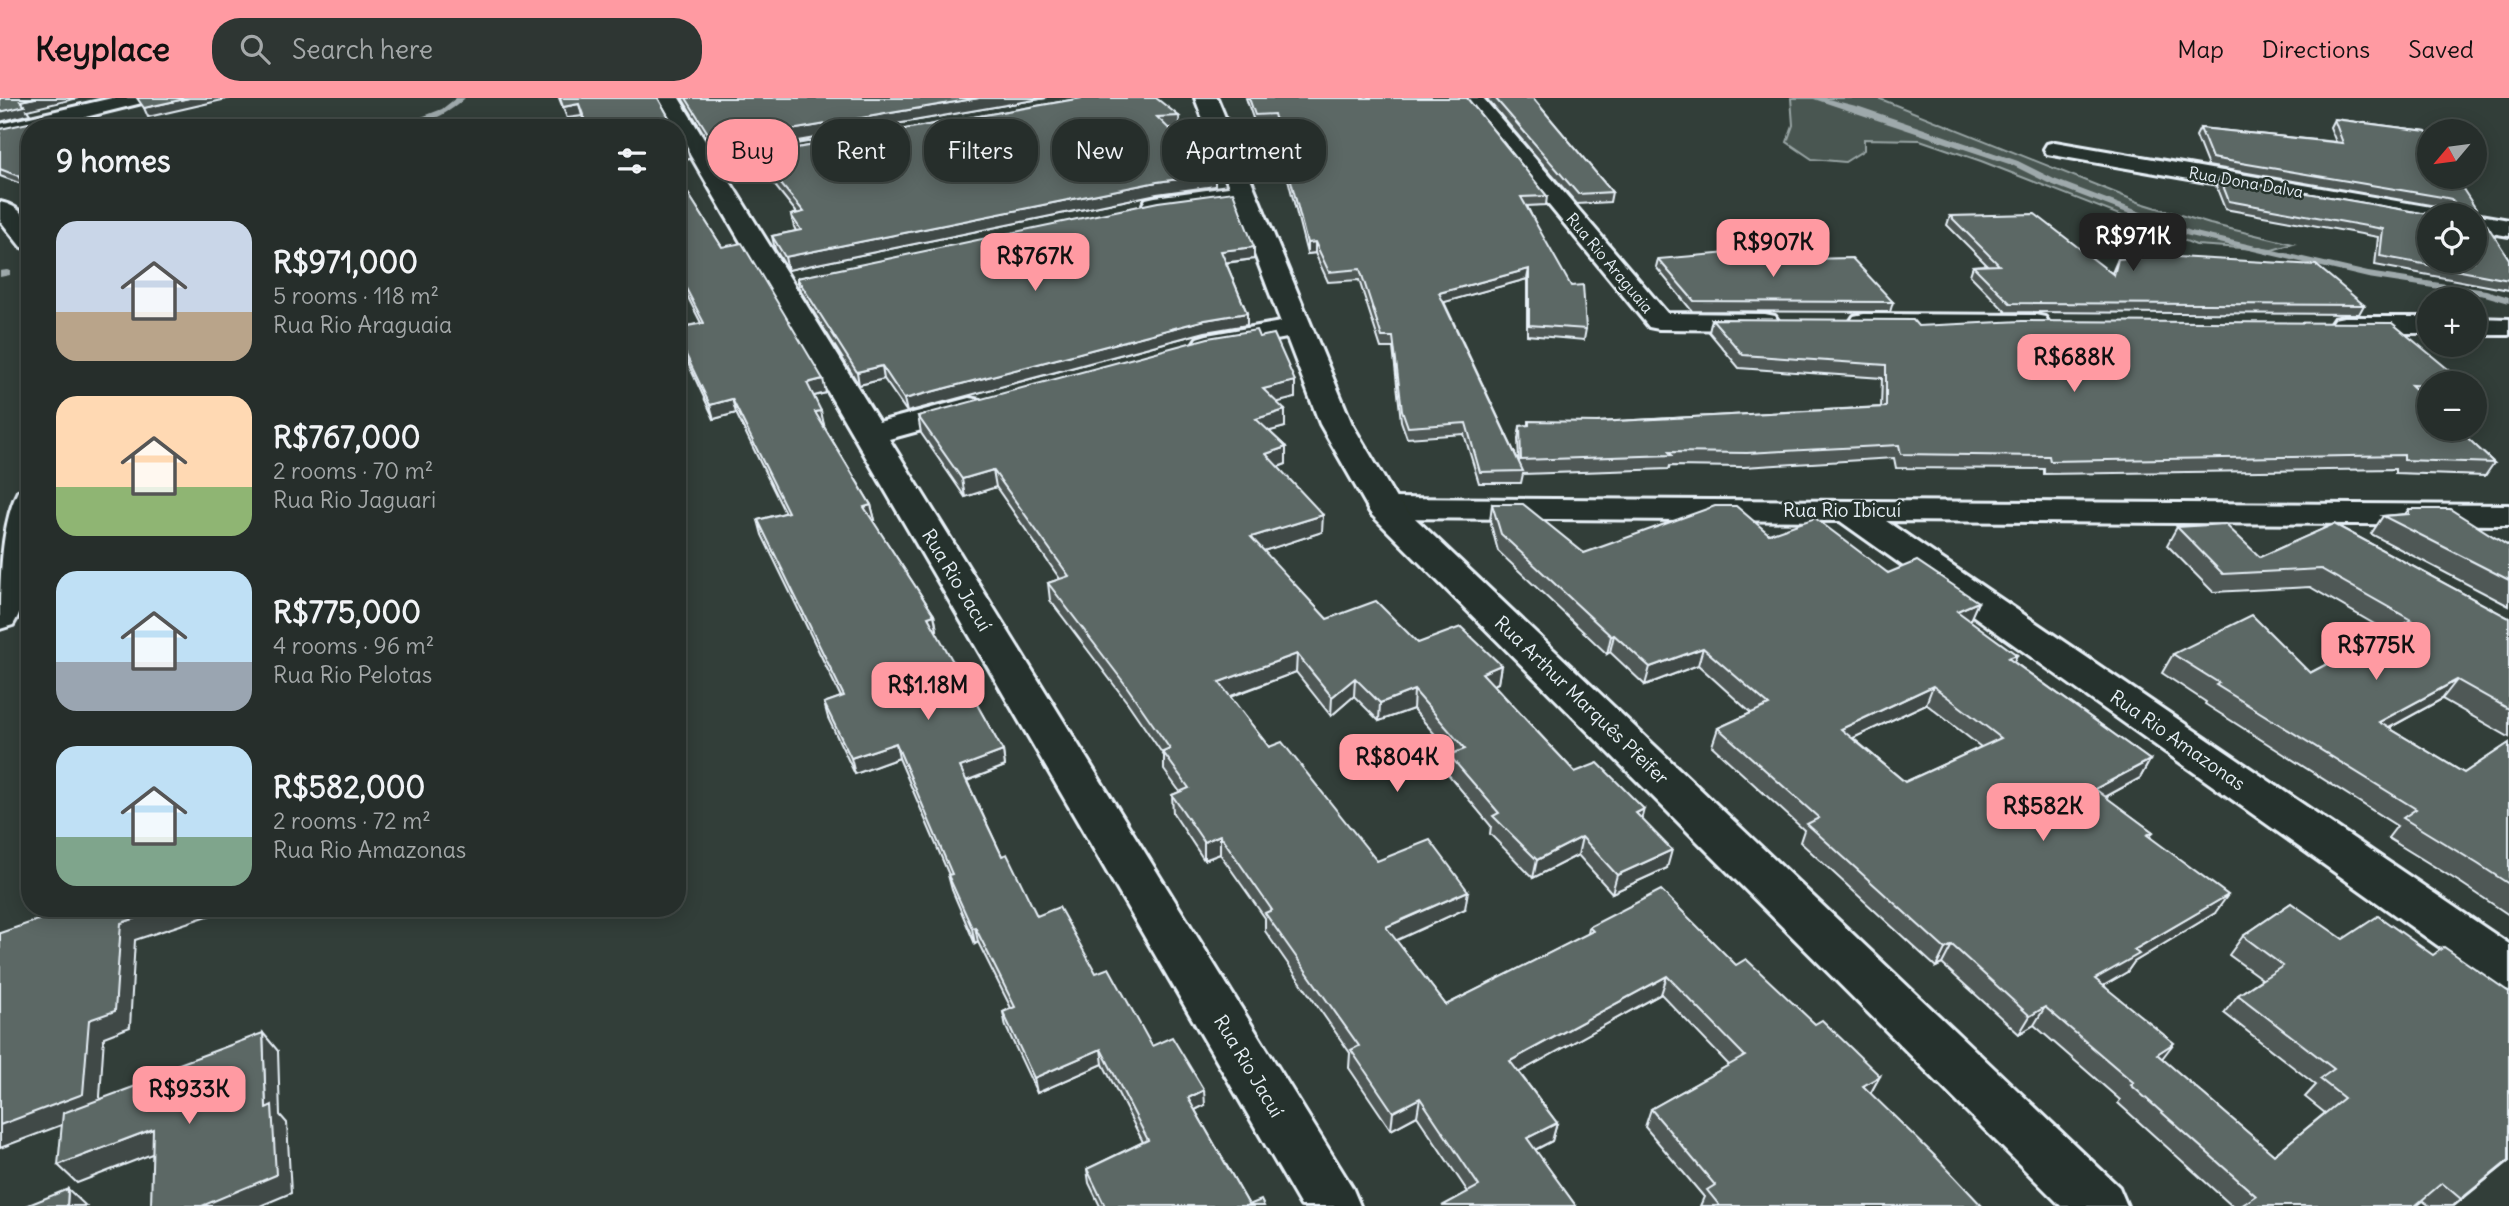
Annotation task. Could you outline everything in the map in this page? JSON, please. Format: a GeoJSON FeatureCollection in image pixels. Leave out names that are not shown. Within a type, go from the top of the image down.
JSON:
{"type":"FeatureCollection","features":[{"type":"Feature","properties":{"kind":"street"},"geometry":{"type":"LineString","coordinates":[[51,119],[139,98]]}},
{"type":"Feature","properties":{"kind":"street","name":"Rua Rio Jacuí"},"geometry":{"type":"LineString","coordinates":[[668,98],[681,119]]}},
{"type":"Feature","properties":{"kind":"street","name":"Rua Arthur Marquês Pfeifer"},"geometry":{"type":"LineString","coordinates":[[1206,98],[1336,424],[1384,508],[2099,1206]]}},
{"type":"Feature","properties":{"kind":"street","name":"Rua Rio Araguaia"},"geometry":{"type":"LineString","coordinates":[[1472,98],[1659,321],[1798,322]]}},
{"type":"Feature","properties":{"kind":"street"},"geometry":{"type":"LineString","coordinates":[[0,131],[21,126]]}},
{"type":"Feature","properties":{"kind":"street","name":"Rua Rio Jacuí"},"geometry":{"type":"LineString","coordinates":[[686,128],[707,162]]}},
{"type":"Feature","properties":{"kind":"street","name":"Rua Dona Dalva"},"geometry":{"type":"LineString","coordinates":[[2054,149],[2417,212]]}},
{"type":"Feature","properties":{"kind":"street","name":"Rua Rio Jacuí"},"geometry":{"type":"LineString","coordinates":[[721,182],[793,281],[870,434],[1332,1206]]}},
{"type":"Feature","properties":{"kind":"street"},"geometry":{"type":"LineString","coordinates":[[1131,209],[1214,194],[1243,192]]}},
{"type":"Feature","properties":{"kind":"street"},"geometry":{"type":"LineString","coordinates":[[0,209],[10,216],[21,230]]}},
{"type":"Feature","properties":{"kind":"street"},"geometry":{"type":"LineString","coordinates":[[2487,224],[2509,228]]}},
{"type":"Feature","properties":{"kind":"street"},"geometry":{"type":"LineString","coordinates":[[1839,322],[2058,323]]}},
{"type":"Feature","properties":{"kind":"street"},"geometry":{"type":"LineString","coordinates":[[2319,325],[2417,325]]}},
{"type":"Feature","properties":{"kind":"street"},"geometry":{"type":"LineString","coordinates":[[2487,326],[2509,327]]}},
{"type":"Feature","properties":{"kind":"street"},"geometry":{"type":"LineString","coordinates":[[1179,351],[1298,328]]}},
{"type":"Feature","properties":{"kind":"street"},"geometry":{"type":"LineString","coordinates":[[870,434],[991,401]]}},
{"type":"Feature","properties":{"kind":"street","name":"Rua Rio Ibicuí"},"geometry":{"type":"LineString","coordinates":[[1384,508],[2509,514]]}},
{"type":"Feature","properties":{"kind":"street","name":"Rua Rio Amazonas"},"geometry":{"type":"LineString","coordinates":[[1847,510],[2509,970]]}},
{"type":"Feature","properties":{"kind":"street"},"geometry":{"type":"LineString","coordinates":[[2300,513],[2362,546]]}},
{"type":"Feature","properties":{"kind":"street"},"geometry":{"type":"LineString","coordinates":[[0,617],[21,534]]}},
{"type":"Feature","properties":{"kind":"shaded area"},"geometry":{"type":"Polygon","coordinates":[[[1791,98],[1878,98],[2141,203],[2210,224],[2293,244],[2272,250],[2196,245],[1920,140],[1864,139],[1864,150],[1845,162],[1812,159],[1787,142],[1793,125],[1791,98]]]}},
{"type":"Feature","properties":{"kind":"building"},"geometry":{"type":"Polygon","coordinates":[[[0,98],[35,98],[20,101],[25,106],[0,112],[0,98]]]}},
{"type":"Feature","properties":{"kind":"building"},"geometry":{"type":"Polygon","coordinates":[[[137,98],[189,98],[144,108],[137,98]]]}},
{"type":"Feature","properties":{"kind":"building"},"geometry":{"type":"Polygon","coordinates":[[[560,98],[658,98],[670,119],[585,119],[579,104],[563,107],[560,98]]]}},
{"type":"Feature","properties":{"kind":"building"},"geometry":{"type":"Polygon","coordinates":[[[686,98],[979,98],[855,119],[812,119],[812,126],[798,129],[798,119],[707,119],[707,132],[686,98]]]}},
{"type":"Feature","properties":{"kind":"building"},"geometry":{"type":"Polygon","coordinates":[[[1082,98],[1156,98],[1179,116],[1157,117],[1162,122],[1162,181],[785,257],[772,236],[801,230],[791,215],[804,212],[779,182],[798,182],[798,148],[812,145],[812,182],[910,182],[910,128],[924,126],[924,182],[1038,182],[1038,119],[962,119],[1082,98]]]}},
{"type":"Feature","properties":{"kind":"building"},"geometry":{"type":"Polygon","coordinates":[[[1249,98],[1467,98],[1547,196],[1521,197],[1571,286],[1583,285],[1586,329],[1529,325],[1529,269],[1439,293],[1523,471],[1480,472],[1466,423],[1408,427],[1402,410],[1393,337],[1382,337],[1360,269],[1329,272],[1315,242],[1307,243],[1291,182],[1326,182],[1326,119],[1275,119],[1274,114],[1255,115],[1249,98]]]}},
{"type":"Feature","properties":{"kind":"building"},"geometry":{"type":"Polygon","coordinates":[[[1495,98],[1533,98],[1612,192],[1578,194],[1495,98]]]}},
{"type":"Feature","properties":{"kind":"building"},"geometry":{"type":"Polygon","coordinates":[[[2334,119],[2417,130],[2417,189],[2463,189],[2472,203],[2454,203],[2451,199],[2442,197],[2212,158],[2200,128],[2343,143],[2334,119]]]}},
{"type":"Feature","properties":{"kind":"building"},"geometry":{"type":"Polygon","coordinates":[[[21,124],[21,175],[0,169],[0,129],[21,124]]]}},
{"type":"Feature","properties":{"kind":"building"},"geometry":{"type":"Polygon","coordinates":[[[2220,178],[2417,212],[2417,263],[2380,256],[2383,229],[2229,201],[2220,178]]]}},
{"type":"Feature","properties":{"kind":"building"},"geometry":{"type":"Polygon","coordinates":[[[686,190],[722,247],[742,243],[823,379],[807,383],[821,411],[815,412],[871,505],[864,507],[934,615],[928,617],[1003,751],[960,767],[1002,856],[1007,854],[1037,916],[1059,907],[1096,973],[1109,968],[1152,1046],[1172,1037],[1204,1090],[1188,1098],[1249,1205],[1261,1200],[1264,1206],[1105,1206],[1087,1169],[1148,1140],[1101,1049],[1034,1078],[1003,1012],[1015,1007],[975,927],[972,928],[948,875],[952,874],[896,743],[851,758],[824,703],[844,696],[758,520],[788,512],[732,399],[710,405],[686,355],[686,326],[704,323],[686,288],[686,190]]]}},
{"type":"Feature","properties":{"kind":"building"},"geometry":{"type":"Polygon","coordinates":[[[1233,192],[1254,247],[1221,251],[1247,313],[1205,320],[904,399],[882,366],[857,372],[797,278],[1158,202],[1233,192]]]}},
{"type":"Feature","properties":{"kind":"building"},"geometry":{"type":"Polygon","coordinates":[[[2035,214],[2114,275],[2118,259],[2159,256],[2316,265],[2364,305],[2010,303],[1973,266],[1999,265],[1950,216],[2035,214]]]}},
{"type":"Feature","properties":{"kind":"building"},"geometry":{"type":"Polygon","coordinates":[[[2487,225],[2509,259],[2509,280],[2471,273],[2487,273],[2487,225]]]}},
{"type":"Feature","properties":{"kind":"building"},"geometry":{"type":"Polygon","coordinates":[[[1752,251],[1761,260],[1852,258],[1893,302],[1694,301],[1658,259],[1752,251]]]}},
{"type":"Feature","properties":{"kind":"building"},"geometry":{"type":"Polygon","coordinates":[[[1712,319],[1913,320],[1918,326],[2022,321],[2392,323],[2417,344],[2417,357],[2433,357],[2450,371],[2417,371],[2417,385],[2411,385],[2417,391],[2417,441],[2471,441],[2494,463],[2404,460],[2404,455],[2050,461],[2049,456],[1901,454],[1899,445],[1747,453],[1669,452],[1672,455],[1521,460],[1520,426],[1529,425],[1529,421],[1598,422],[1886,407],[1886,365],[1743,355],[1712,319]]]}},
{"type":"Feature","properties":{"kind":"building"},"geometry":{"type":"Polygon","coordinates":[[[1256,330],[1259,337],[1274,334],[1295,381],[1263,389],[1285,410],[1256,419],[1286,447],[1266,454],[1323,515],[1251,537],[1327,619],[1376,601],[1418,643],[1461,627],[1501,665],[1482,673],[1575,772],[1598,763],[1644,809],[1636,813],[1672,850],[1617,875],[1582,837],[1537,860],[1493,816],[1499,813],[1449,755],[1465,749],[1414,690],[1380,703],[1355,678],[1332,697],[1297,654],[1219,682],[1269,747],[1282,742],[1377,861],[1430,840],[1468,891],[1386,927],[1446,1005],[1593,931],[1589,927],[1661,890],[1736,965],[1746,959],[1815,1024],[1822,1020],[1880,1076],[1863,1086],[1982,1206],[1717,1206],[1719,1205],[1707,1190],[1715,1185],[1651,1109],[1745,1056],[1667,976],[1510,1061],[1557,1123],[1527,1138],[1576,1206],[1442,1206],[1479,1186],[1420,1098],[1393,1112],[1351,1050],[1359,1046],[1265,913],[1272,910],[1220,835],[1204,842],[1172,795],[1189,788],[1163,752],[1170,749],[1125,684],[1048,583],[1069,576],[993,470],[962,479],[918,416],[1208,338],[1256,330]]]}},
{"type":"Feature","properties":{"kind":"building"},"geometry":{"type":"Polygon","coordinates":[[[1492,504],[1523,504],[1584,553],[1715,506],[1736,506],[1769,534],[1815,518],[1888,573],[1917,561],[1978,602],[1957,611],[2017,655],[2008,658],[2150,760],[2095,789],[2153,832],[2147,835],[2228,895],[2134,950],[2139,954],[2095,979],[2174,1043],[2157,1054],[2274,1155],[2344,1098],[2320,1079],[2334,1069],[2238,995],[2283,966],[2243,936],[2291,903],[2343,939],[2378,916],[2433,955],[2444,947],[2509,992],[2509,1160],[2461,1199],[2442,1183],[2415,1206],[2241,1206],[2256,1196],[2131,1085],[2134,1083],[2045,1007],[2030,1016],[1952,945],[1945,949],[1807,824],[1819,818],[1718,728],[1769,705],[1703,648],[1650,667],[1614,635],[1611,636],[1501,534],[1492,504]],[[1933,686],[1841,729],[1905,782],[2001,738],[1933,686]]]}},
{"type":"Feature","properties":{"kind":"building"},"geometry":{"type":"Polygon","coordinates":[[[2409,509],[2450,509],[2509,544],[2509,580],[2383,516],[2409,514],[2409,509]]]}},
{"type":"Feature","properties":{"kind":"building"},"geometry":{"type":"Polygon","coordinates":[[[2225,524],[2260,557],[2334,524],[2509,618],[2509,709],[2457,680],[2379,722],[2464,773],[2509,743],[2509,884],[2403,818],[2416,809],[2216,685],[2219,683],[2173,654],[2252,615],[2310,673],[2411,620],[2321,569],[2223,574],[2177,527],[2225,524]]]}},
{"type":"Feature","properties":{"kind":"building"},"geometry":{"type":"Polygon","coordinates":[[[47,917],[139,917],[121,923],[115,1011],[89,1020],[83,1094],[0,1125],[0,933],[47,917]]]}},
{"type":"Feature","properties":{"kind":"building"},"geometry":{"type":"Polygon","coordinates":[[[263,1033],[266,1108],[272,1105],[276,1175],[202,1206],[151,1206],[153,1129],[58,1165],[63,1113],[163,1076],[163,1070],[263,1033]]]}},
{"type":"Feature","properties":{"kind":"building"},"geometry":{"type":"Polygon","coordinates":[[[68,1189],[67,1206],[26,1206],[68,1189]]]}},
{"type":"Feature","properties":{"kind":"waterway"},"geometry":{"type":"LineString","coordinates":[[422,119],[445,111],[461,98]]}},
{"type":"Feature","properties":{"kind":"waterway"},"geometry":{"type":"LineString","coordinates":[[1815,98],[1857,109],[2015,163],[2051,181],[2188,233],[2368,275],[2486,293],[2509,300]]}},
{"type":"Feature","properties":{"kind":"waterway"},"geometry":{"type":"LineString","coordinates":[[0,274],[7,273]]}}]}
